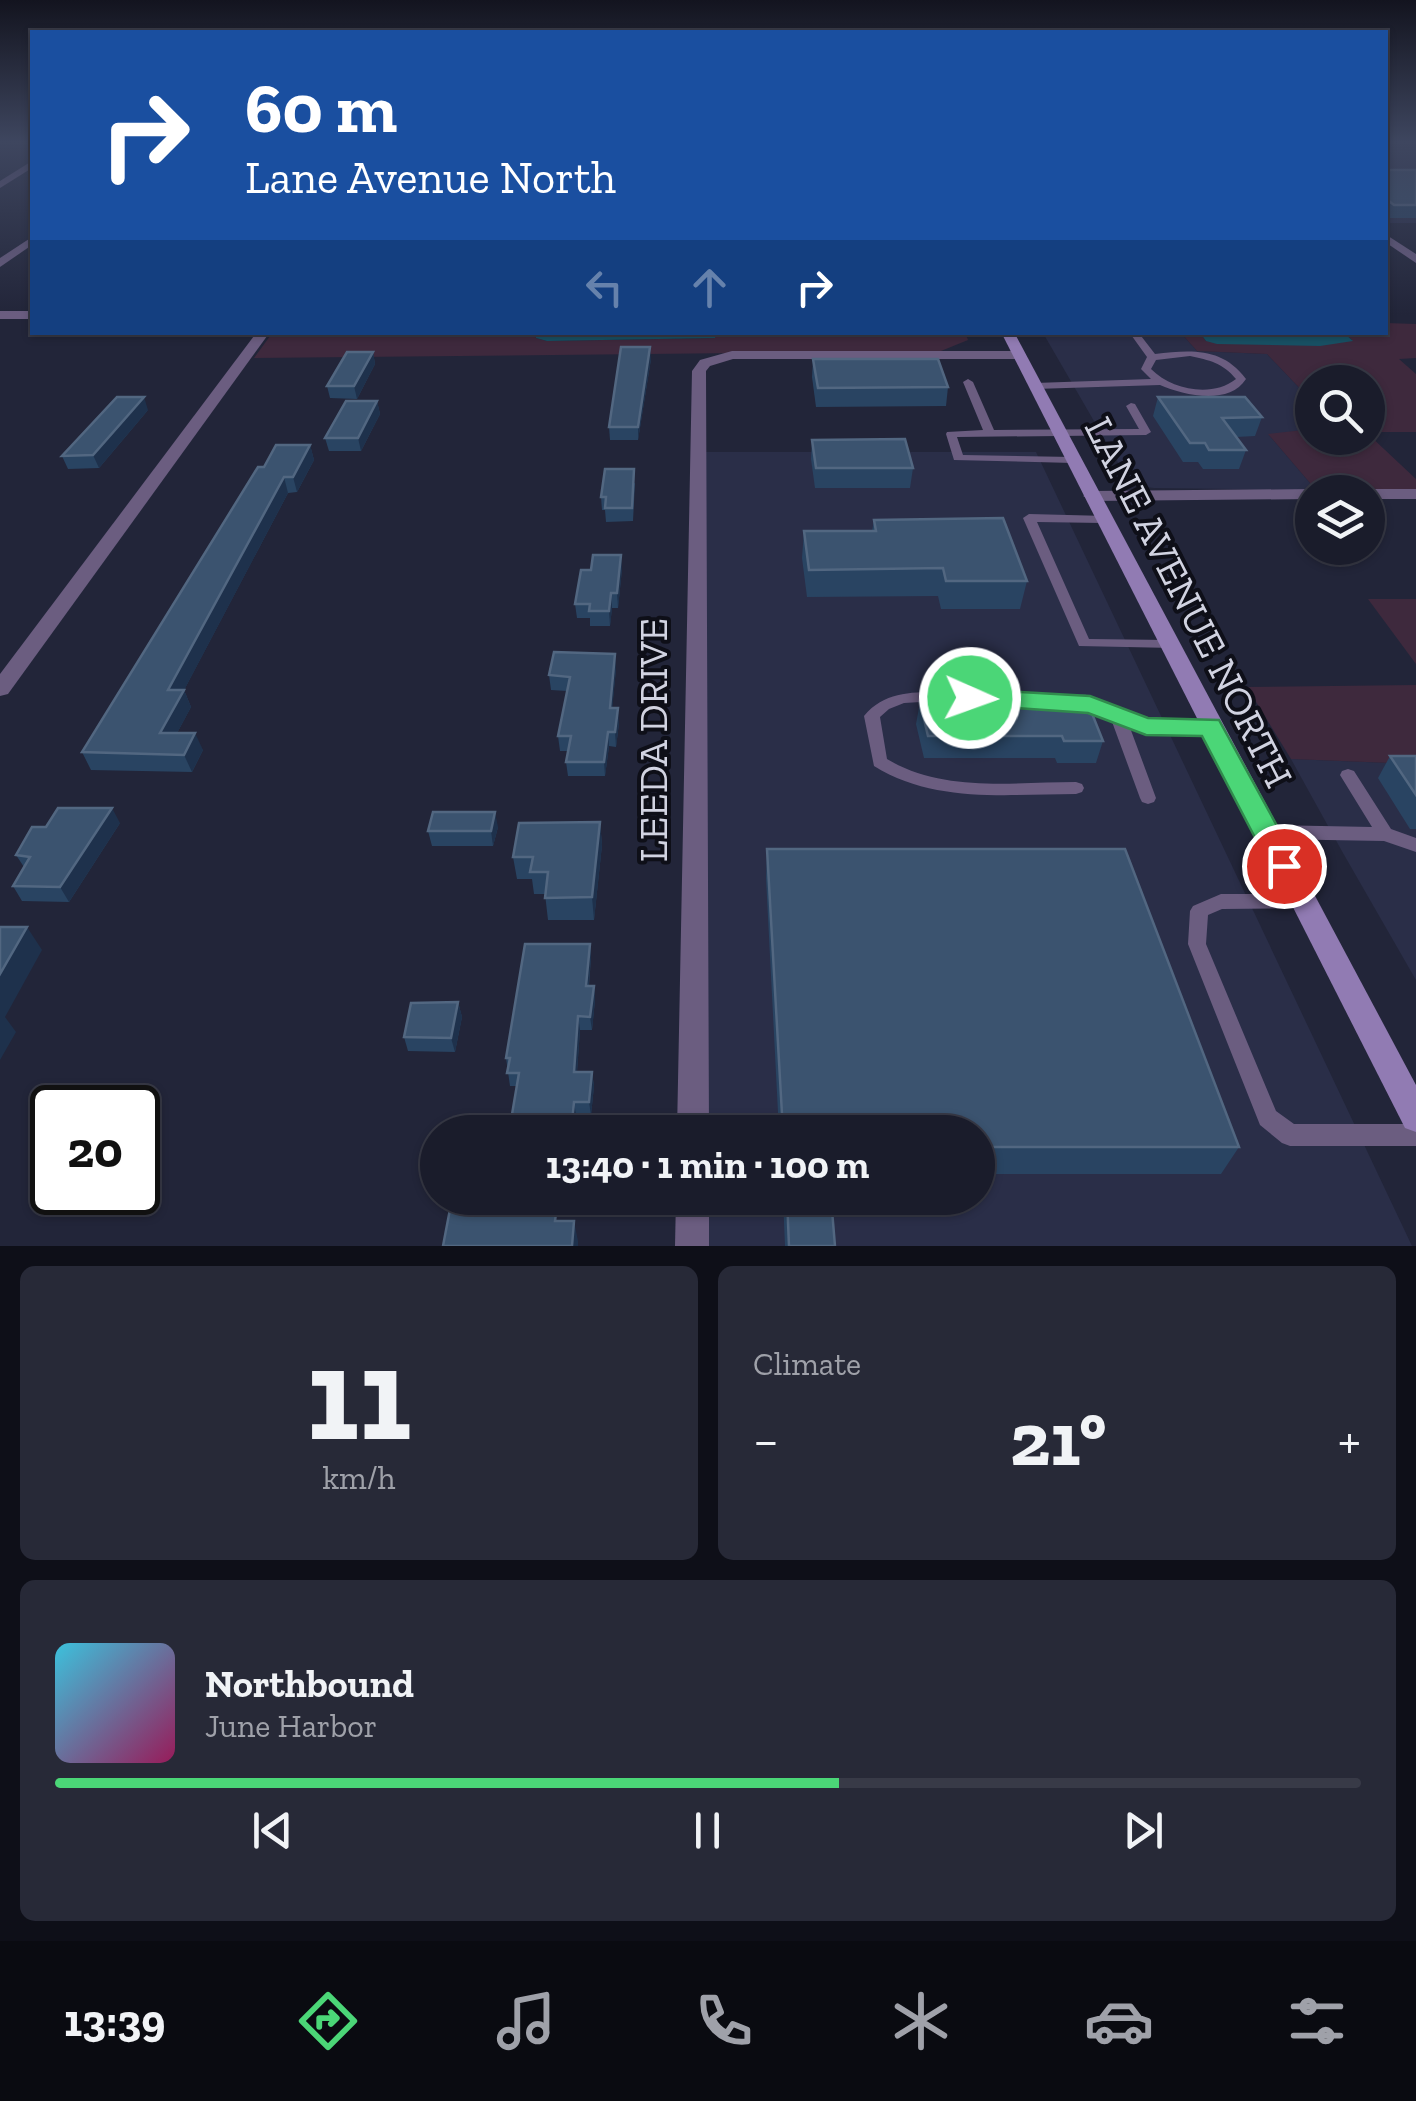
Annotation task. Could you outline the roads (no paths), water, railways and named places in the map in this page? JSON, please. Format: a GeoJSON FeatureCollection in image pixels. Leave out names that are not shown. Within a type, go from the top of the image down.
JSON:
{"type":"FeatureCollection","features":[{"type":"Feature","properties":{"kind":"main road","name":"LANE AVENUE NORTH"},"geometry":{"type":"LineString","coordinates":[[1009,335],[1416,1118]]}},
{"type":"Feature","properties":{"kind":"street"},"geometry":{"type":"LineString","coordinates":[[1388,239],[1415,259]]}},
{"type":"Feature","properties":{"kind":"street"},"geometry":{"type":"LineString","coordinates":[[0,263],[30,241]]}},
{"type":"Feature","properties":{"kind":"street"},"geometry":{"type":"LineString","coordinates":[[1388,258],[1415,259]]}},
{"type":"Feature","properties":{"kind":"street"},"geometry":{"type":"LineString","coordinates":[[0,315],[30,314]]}},
{"type":"Feature","properties":{"kind":"street"},"geometry":{"type":"LineString","coordinates":[[0,689],[262,335]]}},
{"type":"Feature","properties":{"kind":"street","name":"LEEDA DRIVE"},"geometry":{"type":"LineString","coordinates":[[693,1115],[698,371],[716,358],[1019,355]]}},
{"type":"Feature","properties":{"kind":"street"},"geometry":{"type":"LineString","coordinates":[[1092,496],[1295,494]]}},
{"type":"Feature","properties":{"kind":"street"},"geometry":{"type":"LineString","coordinates":[[1385,494],[1416,494]]}},
{"type":"Feature","properties":{"kind":"street"},"geometry":{"type":"LineString","coordinates":[[692,1215],[692,1246]]}},
{"type":"Feature","properties":{"kind":"lane"},"geometry":{"type":"LineString","coordinates":[[1136,335],[1152,357]]}},
{"type":"Feature","properties":{"kind":"lane"},"geometry":{"type":"LineString","coordinates":[[1035,386],[1162,382],[1205,392],[1231,389],[1240,379],[1231,366],[1206,356],[1175,352],[1152,357],[1146,368],[1162,382]]}},
{"type":"Feature","properties":{"kind":"lane"},"geometry":{"type":"LineString","coordinates":[[968,382],[990,434]]}},
{"type":"Feature","properties":{"kind":"lane"},"geometry":{"type":"LineString","coordinates":[[1073,460],[958,458],[950,434],[1146,432],[1131,406]]}},
{"type":"Feature","properties":{"kind":"lane"},"geometry":{"type":"LineString","coordinates":[[1103,518],[1029,518],[1084,643],[1168,646]]}},
{"type":"Feature","properties":{"kind":"lane"},"geometry":{"type":"LineString","coordinates":[[1076,788],[924,784],[910,780],[880,762],[872,716],[884,704],[902,698],[938,696],[1090,705],[1146,726],[1210,727]]}},
{"type":"Feature","properties":{"kind":"lane"},"geometry":{"type":"LineString","coordinates":[[1118,716],[1148,798]]}},
{"type":"Feature","properties":{"kind":"lane"},"geometry":{"type":"LineString","coordinates":[[1348,775],[1385,834]]}},
{"type":"Feature","properties":{"kind":"lane"},"geometry":{"type":"LineString","coordinates":[[1266,832],[1385,834],[1416,844]]}},
{"type":"Feature","properties":{"kind":"lane"},"geometry":{"type":"LineString","coordinates":[[1302,900],[1221,902],[1200,911],[1197,944],[1268,1118],[1290,1134],[1416,1135]]}}]}
